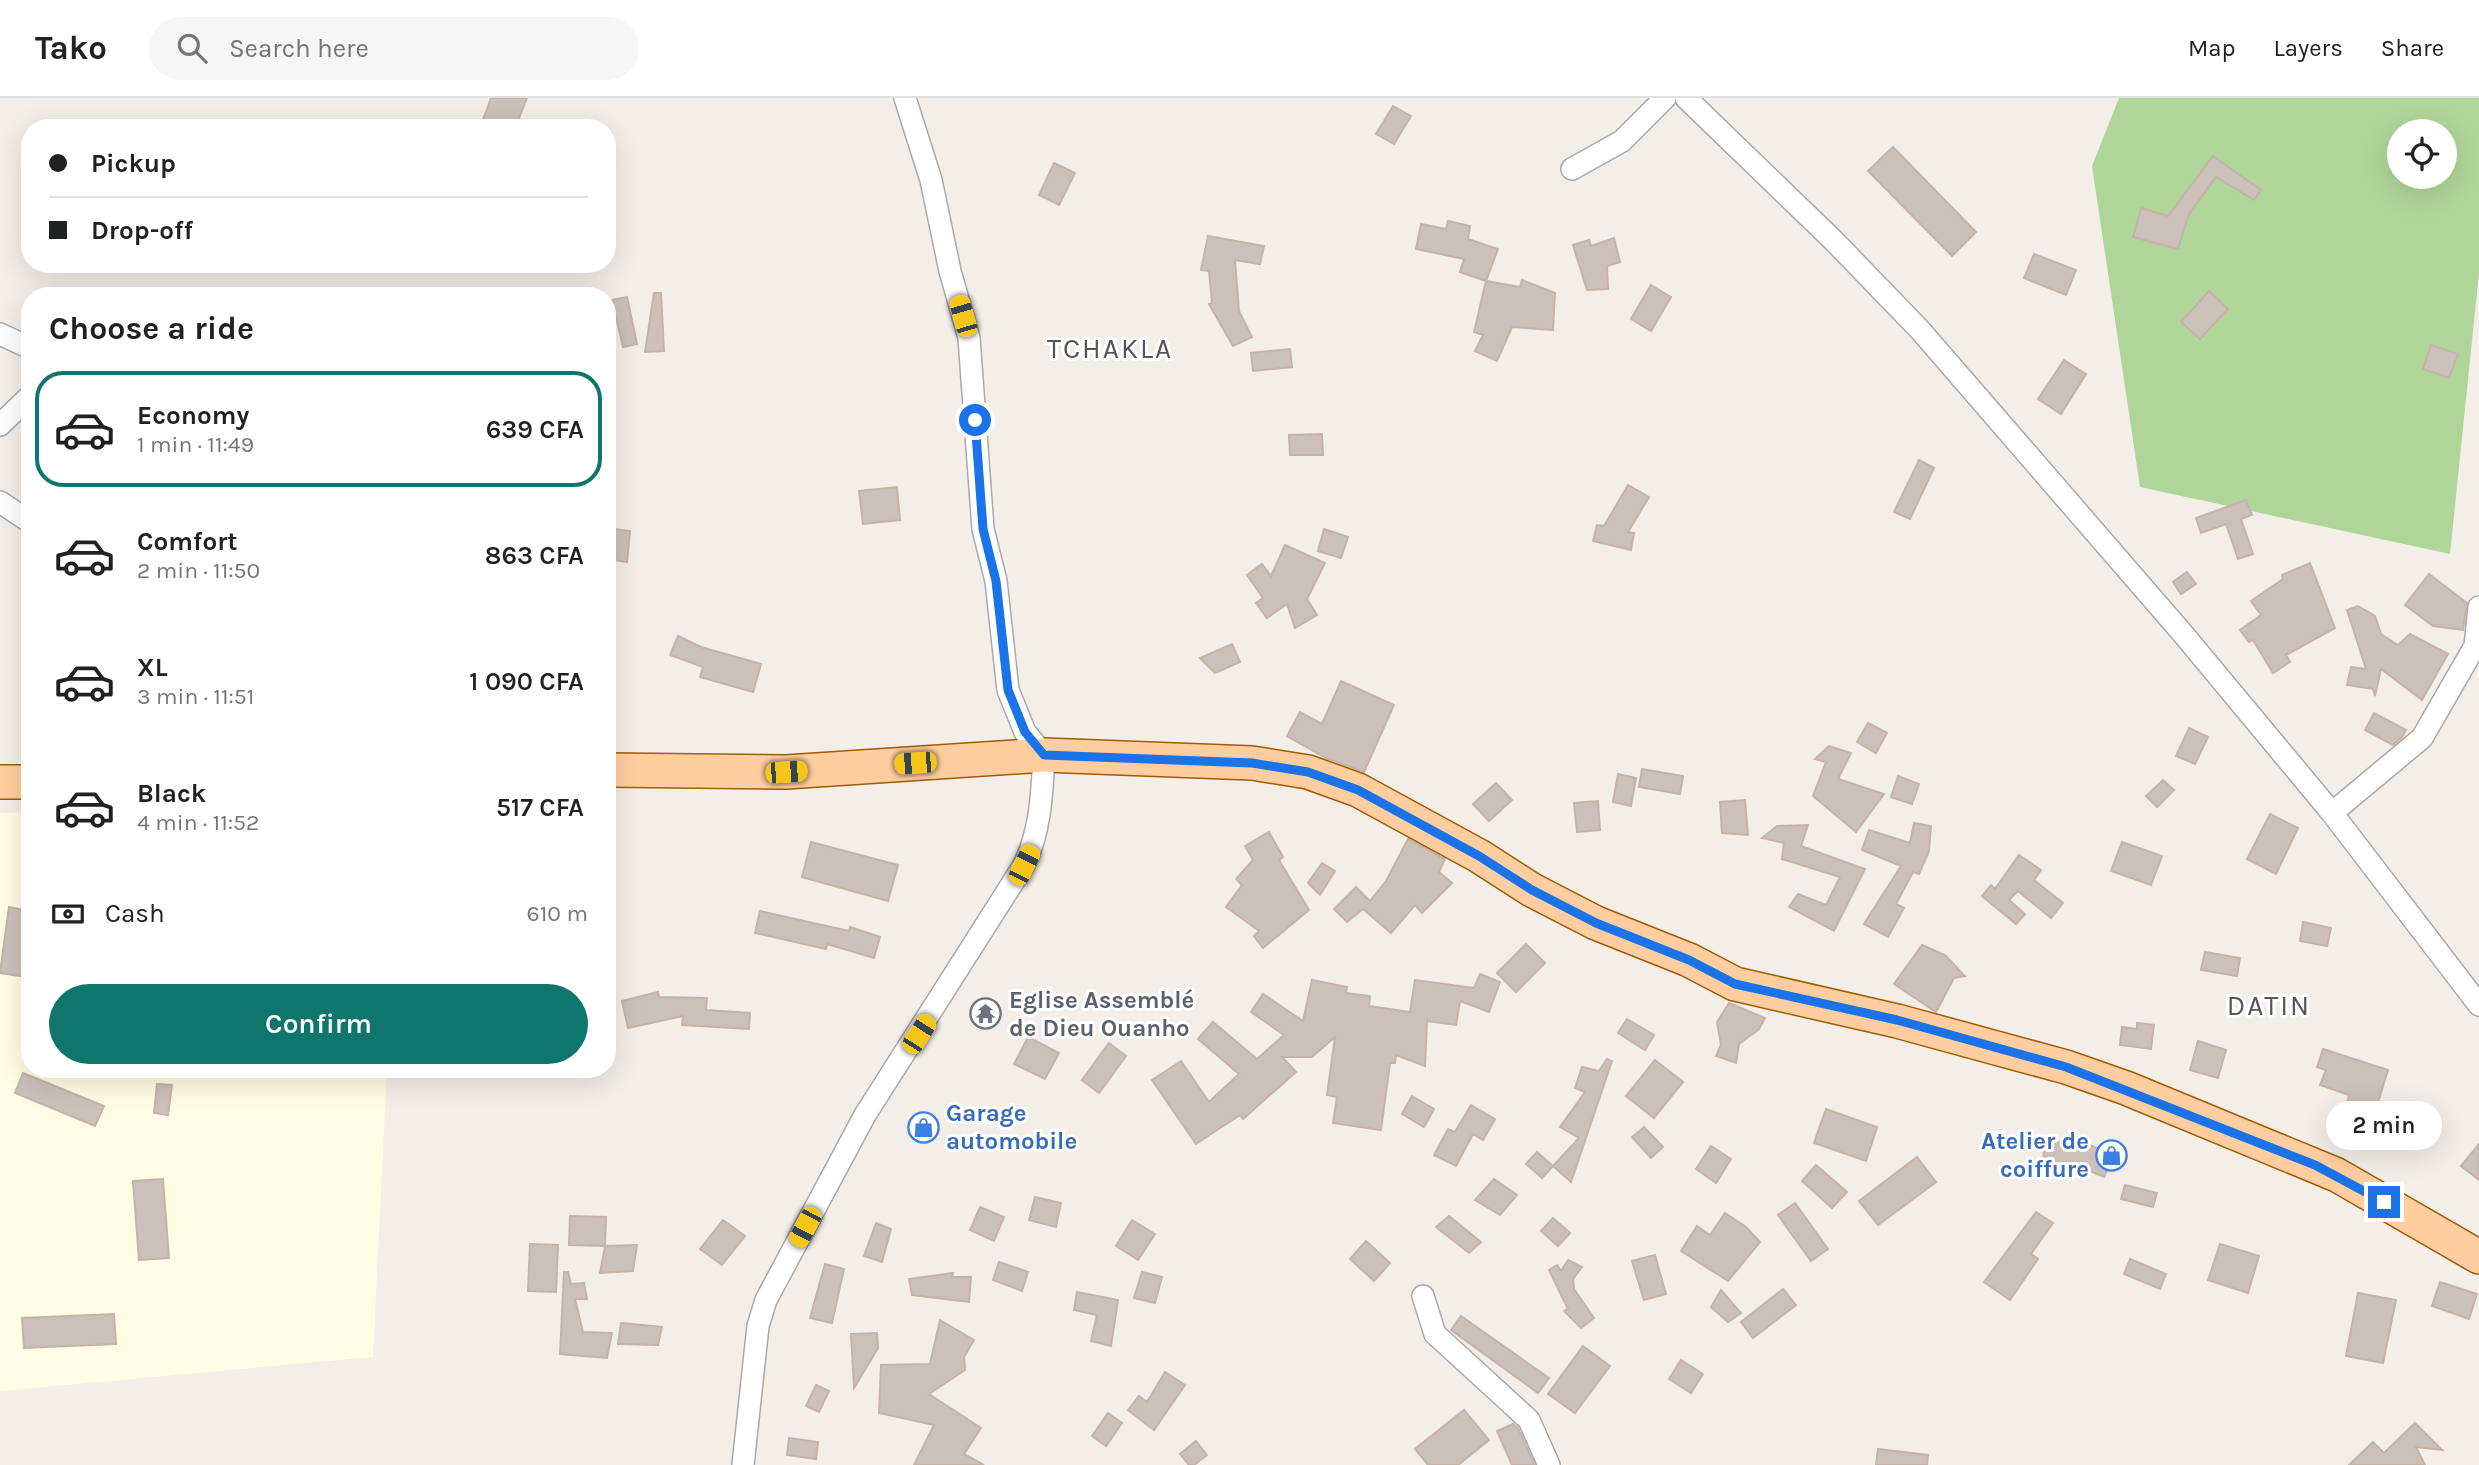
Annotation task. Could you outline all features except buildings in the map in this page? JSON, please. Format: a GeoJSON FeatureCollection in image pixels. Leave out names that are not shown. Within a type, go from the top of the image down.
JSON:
{"type":"FeatureCollection","features":[{"type":"Feature","properties":{"kind":"main road"},"geometry":{"type":"LineString","coordinates":[[616,770],[786,772],[1044,755],[1252,763],[1308,772],[1358,790],[1479,856],[1532,890],[1596,923],[1689,960],[1735,984],[1897,1020],[2066,1067],[2126,1088],[2337,1175],[2479,1257]]}},
{"type":"Feature","properties":{"kind":"main road"},"geometry":{"type":"LineString","coordinates":[[0,782],[21,782]]}},
{"type":"Feature","properties":{"kind":"street"},"geometry":{"type":"LineString","coordinates":[[743,1465],[758,1326],[766,1300],[864,1115],[996,913],[1035,843],[1044,755],[1025,732],[1008,690],[996,581],[983,529],[969,338],[950,271],[931,180],[905,98]]}},
{"type":"Feature","properties":{"kind":"street"},"geometry":{"type":"LineString","coordinates":[[1572,169],[1622,141],[1665,98]]}},
{"type":"Feature","properties":{"kind":"street"},"geometry":{"type":"LineString","coordinates":[[1686,98],[1834,241],[1920,330],[2184,635],[2332,813],[2479,1005]]}},
{"type":"Feature","properties":{"kind":"street"},"geometry":{"type":"LineString","coordinates":[[0,334],[21,344]]}},
{"type":"Feature","properties":{"kind":"street"},"geometry":{"type":"LineString","coordinates":[[0,425],[21,405]]}},
{"type":"Feature","properties":{"kind":"street"},"geometry":{"type":"LineString","coordinates":[[0,502],[21,516]]}},
{"type":"Feature","properties":{"kind":"street"},"geometry":{"type":"LineString","coordinates":[[2332,813],[2422,738],[2477,647],[2479,607]]}},
{"type":"Feature","properties":{"kind":"street"},"geometry":{"type":"LineString","coordinates":[[1423,1296],[1435,1334],[1529,1420],[1549,1465]]}},
{"type":"Feature","properties":{"kind":"shaded area"},"geometry":{"type":"Polygon","coordinates":[[[21,812],[21,1078],[387,1078],[373,1357],[0,1391],[0,813],[21,812]]]}},
{"type":"Feature","properties":{"kind":"green space"},"geometry":{"type":"Polygon","coordinates":[[[2119,98],[2479,98],[2479,273],[2450,554],[2140,487],[2092,166],[2119,98]]]}},
{"type":"Feature","properties":{"kind":"place","name":"Eglise Assemblé de Dieu Ouanho"},"geometry":{"type":"Point","coordinates":[986,1014]}},
{"type":"Feature","properties":{"kind":"place","name":"Garage automobile"},"geometry":{"type":"Point","coordinates":[923,1127]}},
{"type":"Feature","properties":{"kind":"place","name":"Atelier de coiffure"},"geometry":{"type":"Point","coordinates":[2112,1155]}},
{"type":"Feature","properties":{"kind":"district","name":"TCHAKLA"},"geometry":{"type":"Point","coordinates":[1110,348]}},
{"type":"Feature","properties":{"kind":"district","name":"DATIN"},"geometry":{"type":"Point","coordinates":[2269,1005]}},
{"type":"Feature","properties":{"kind":"route"},"geometry":{"type":"LineString","coordinates":[[975,420],[983,529],[996,581],[1008,690],[1025,732],[1044,755],[1252,763],[1308,772],[1358,790],[1479,856],[1532,890],[1596,923],[1689,960],[1735,984],[1897,1020],[2066,1067],[2247,1136],[2337,1175],[2384,1202]]}}]}
